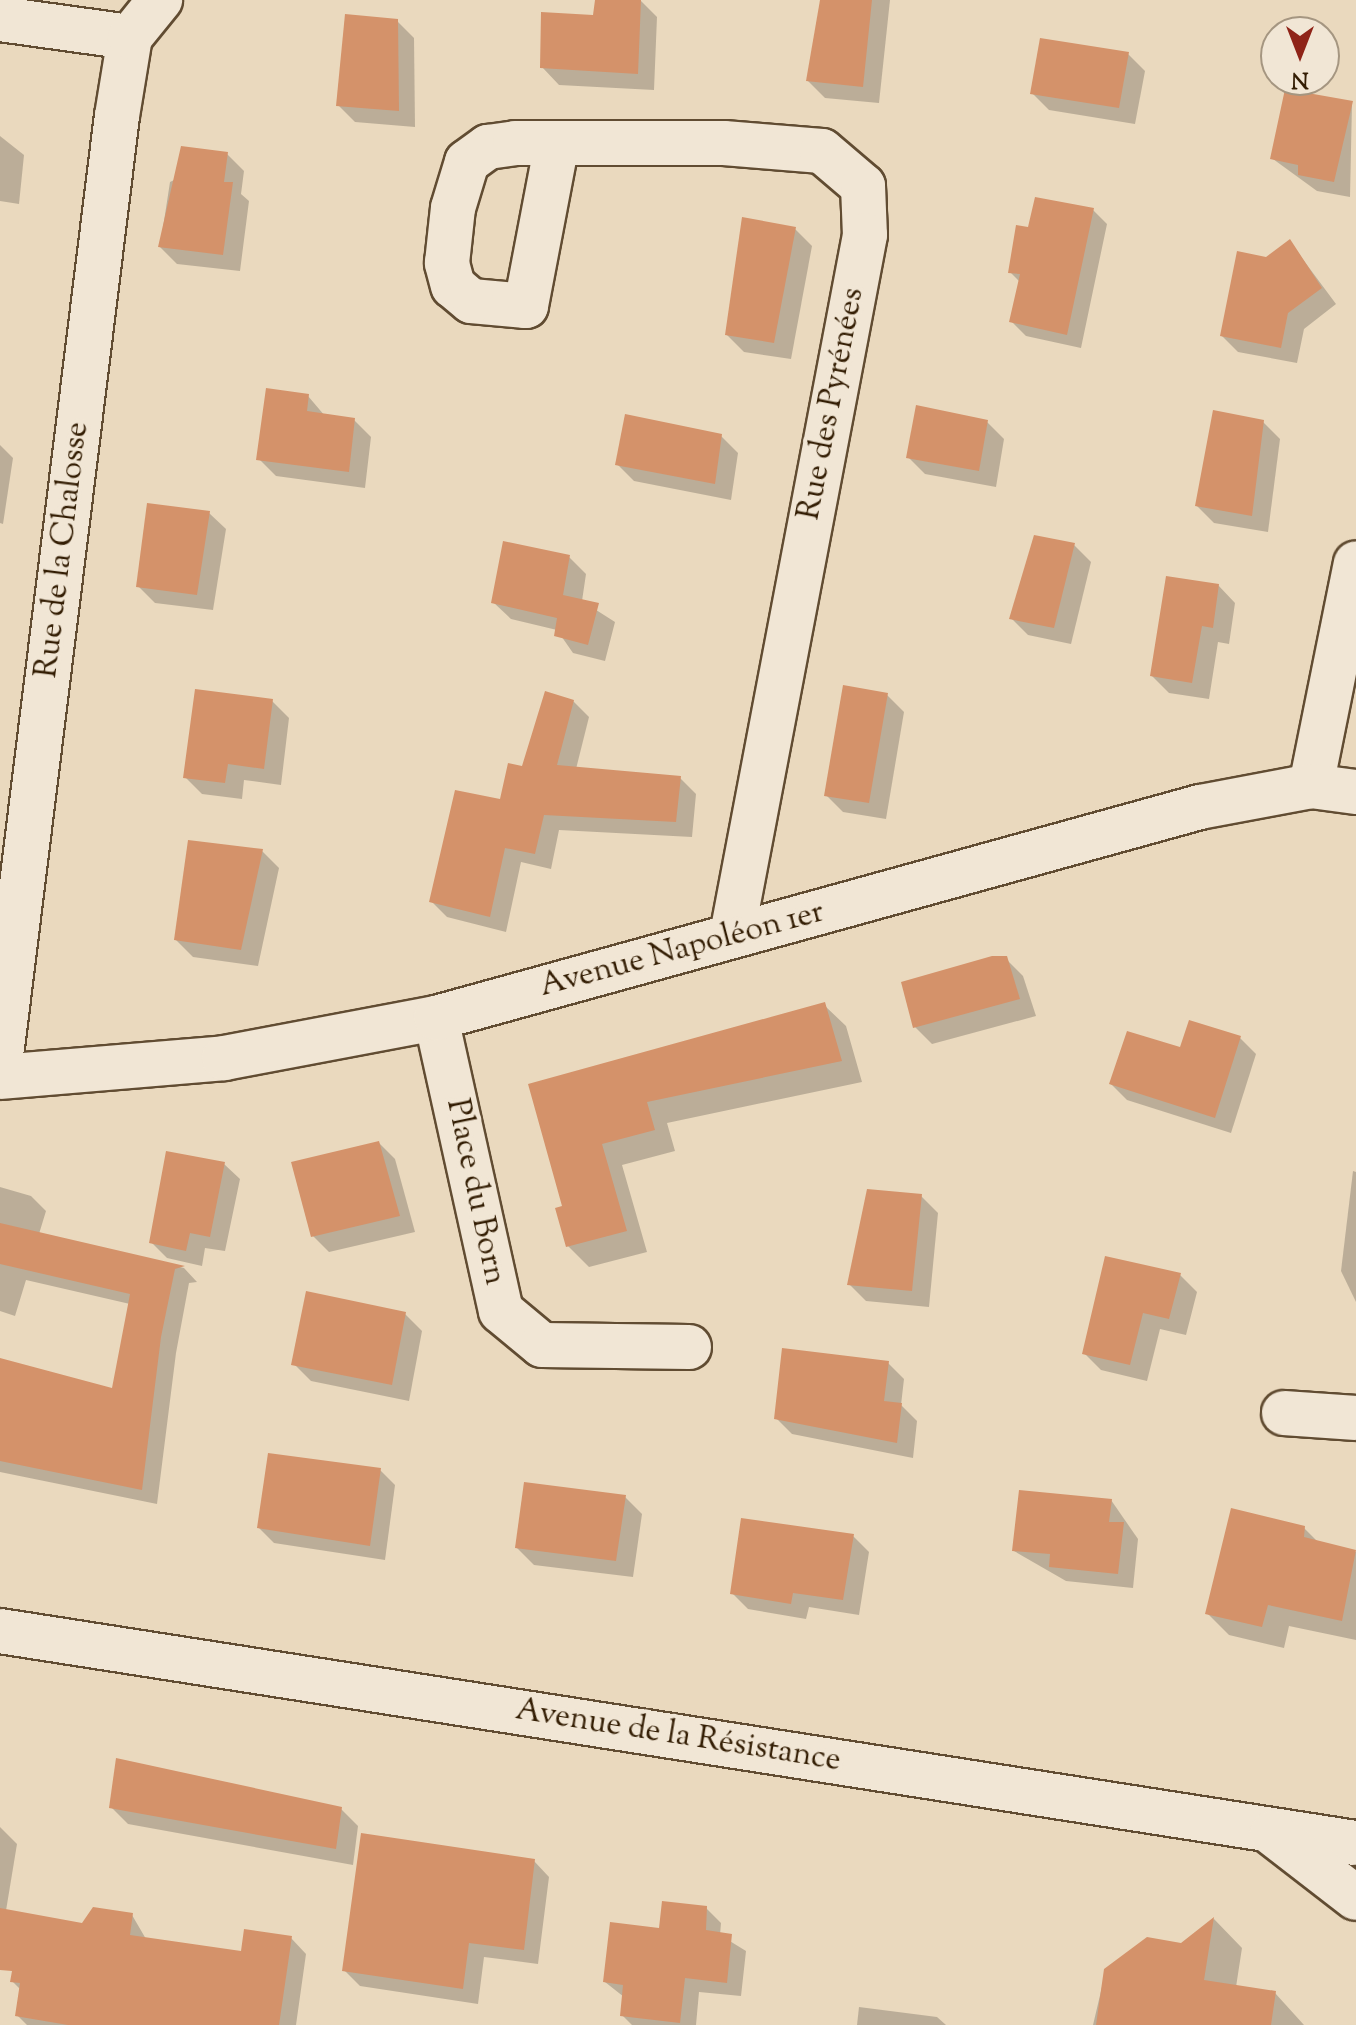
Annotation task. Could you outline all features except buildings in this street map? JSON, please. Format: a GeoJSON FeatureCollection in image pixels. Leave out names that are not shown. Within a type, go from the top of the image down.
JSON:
{"type":"FeatureCollection","features":[{"type":"Feature","properties":{"kind":"street"},"geometry":{"type":"LineString","coordinates":[[0,19],[130,37],[160,0]]}},
{"type":"Feature","properties":{"kind":"street","name":"Rue de la Chalosse"},"geometry":{"type":"LineString","coordinates":[[0,1063],[130,37]]}},
{"type":"Feature","properties":{"kind":"street","name":"Rue des Pyrénées"},"geometry":{"type":"LineString","coordinates":[[557,143],[822,151],[863,186],[865,235],[732,935]]}},
{"type":"Feature","properties":{"kind":"street"},"geometry":{"type":"LineString","coordinates":[[1311,786],[1356,563]]}},
{"type":"Feature","properties":{"kind":"street","name":"Avenue Napoléon 1er"},"geometry":{"type":"LineString","coordinates":[[0,1077],[224,1058],[436,1018],[1200,807],[1311,786],[1356,792]]}},
{"type":"Feature","properties":{"kind":"street","name":"Place du Born"},"geometry":{"type":"LineString","coordinates":[[436,1018],[501,1311],[542,1345],[689,1347]]}},
{"type":"Feature","properties":{"kind":"street"},"geometry":{"type":"LineString","coordinates":[[1284,1413],[1356,1418]]}},
{"type":"Feature","properties":{"kind":"street","name":"Avenue de la Résistance"},"geometry":{"type":"LineString","coordinates":[[0,1631],[1356,1843]]}},
{"type":"Feature","properties":{"kind":"street"},"geometry":{"type":"LineString","coordinates":[[1266,1829],[1356,1898]]}}]}
